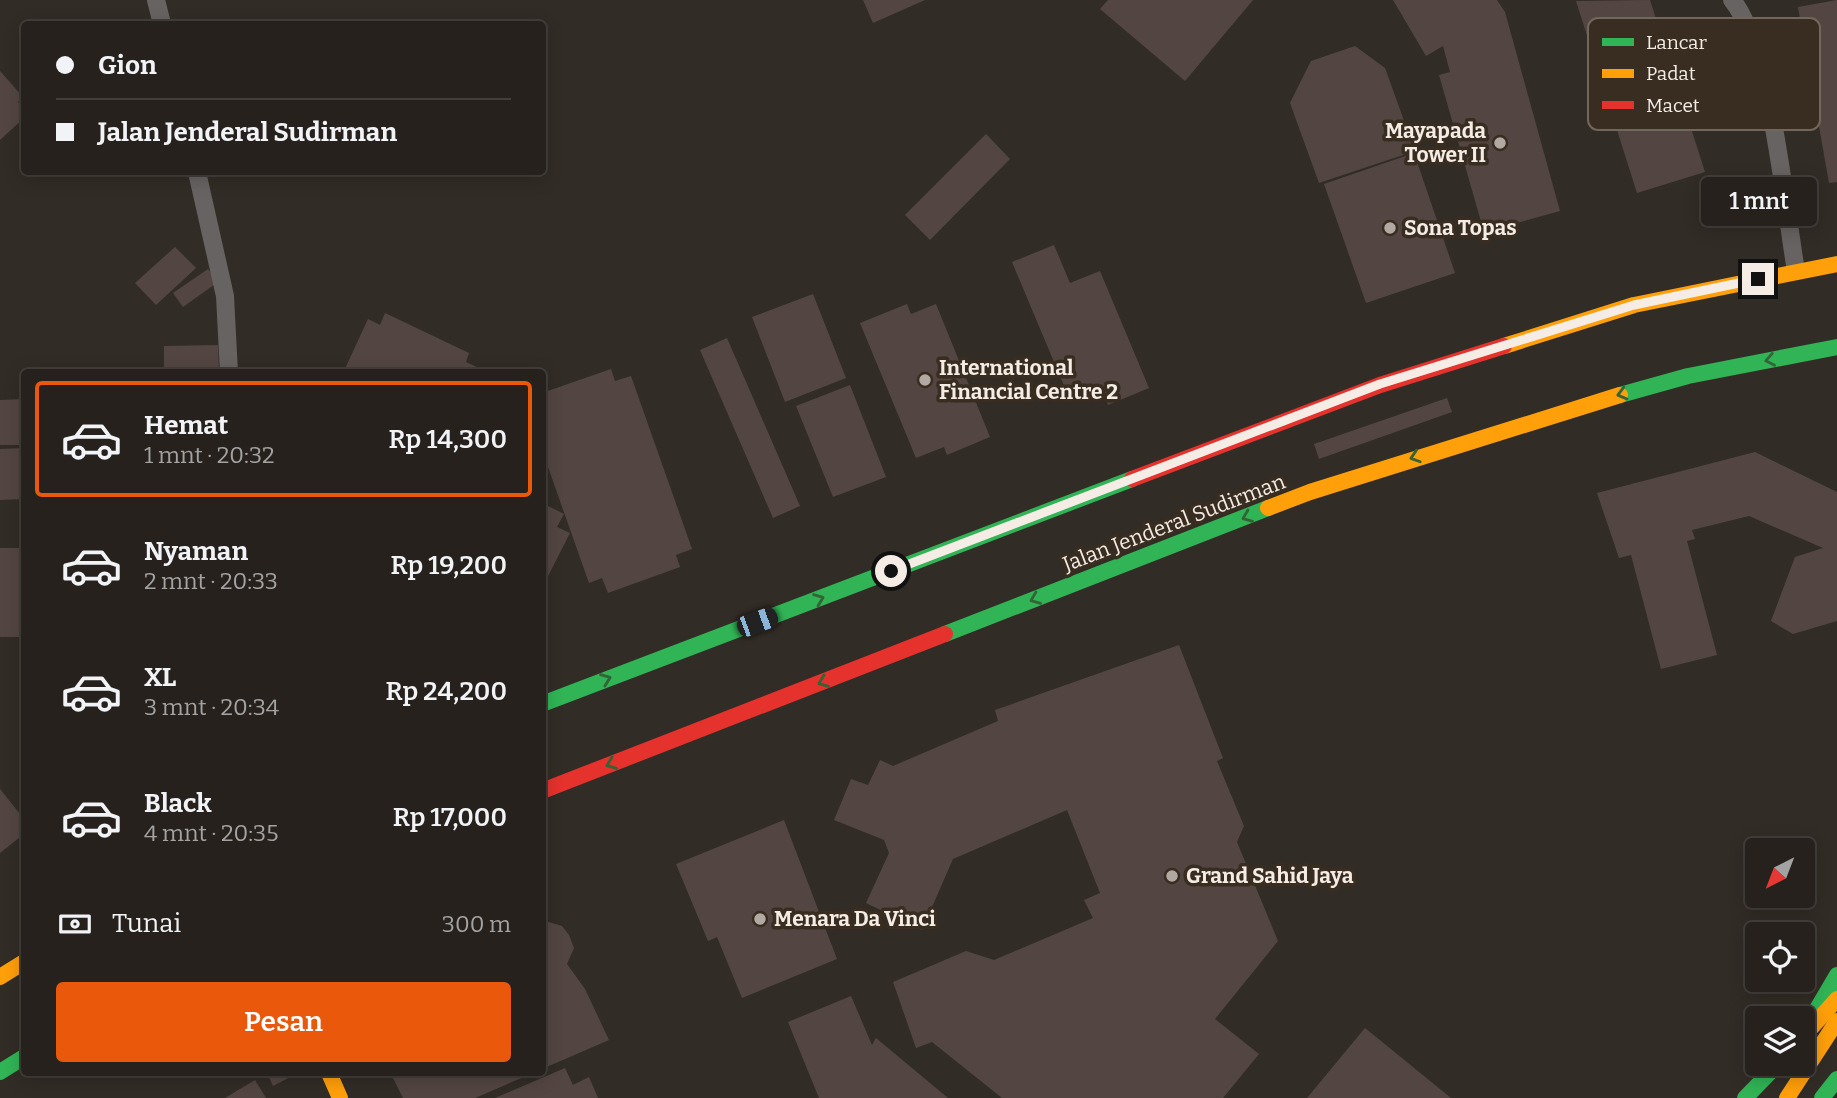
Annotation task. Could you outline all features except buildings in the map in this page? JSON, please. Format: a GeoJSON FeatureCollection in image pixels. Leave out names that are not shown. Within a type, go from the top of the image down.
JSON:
{"type":"FeatureCollection","features":[{"type":"Feature","properties":{"kind":"main road"},"geometry":{"type":"LineString","coordinates":[[546,702],[1380,384],[1634,305],[1837,264]]}},
{"type":"Feature","properties":{"kind":"main road","name":"Jalan Jenderal Sudirman"},"geometry":{"type":"LineString","coordinates":[[546,789],[1310,492],[1626,393],[1688,376],[1837,347]]}},
{"type":"Feature","properties":{"kind":"main road"},"geometry":{"type":"LineString","coordinates":[[0,977],[21,964]]}},
{"type":"Feature","properties":{"kind":"main road"},"geometry":{"type":"LineString","coordinates":[[1815,1013],[1837,975]]}},
{"type":"Feature","properties":{"kind":"main road"},"geometry":{"type":"LineString","coordinates":[[1815,1022],[1837,999]]}},
{"type":"Feature","properties":{"kind":"main road"},"geometry":{"type":"LineString","coordinates":[[1787,1098],[1837,1021]]}},
{"type":"Feature","properties":{"kind":"main road"},"geometry":{"type":"LineString","coordinates":[[0,1072],[21,1059]]}},
{"type":"Feature","properties":{"kind":"main road"},"geometry":{"type":"LineString","coordinates":[[330,1076],[340,1098]]}},
{"type":"Feature","properties":{"kind":"main road"},"geometry":{"type":"LineString","coordinates":[[1745,1098],[1766,1076]]}},
{"type":"Feature","properties":{"kind":"main road"},"geometry":{"type":"LineString","coordinates":[[1822,1098],[1837,1079]]}},
{"type":"Feature","properties":{"kind":"street"},"geometry":{"type":"LineString","coordinates":[[156,0],[161,21]]}},
{"type":"Feature","properties":{"kind":"street"},"geometry":{"type":"LineString","coordinates":[[1732,0],[1742,18]]}},
{"type":"Feature","properties":{"kind":"street"},"geometry":{"type":"LineString","coordinates":[[1772,130],[1796,271]]}},
{"type":"Feature","properties":{"kind":"street"},"geometry":{"type":"LineString","coordinates":[[198,175],[225,296],[229,369]]}},
{"type":"Feature","properties":{"kind":"traffic: fast"},"geometry":{"type":"LineString","coordinates":[[1620,395],[1688,376],[1837,347]]}},
{"type":"Feature","properties":{"kind":"traffic: fast"},"geometry":{"type":"LineString","coordinates":[[546,702],[1132,479]]}},
{"type":"Feature","properties":{"kind":"traffic: fast"},"geometry":{"type":"LineString","coordinates":[[945,634],[1268,508]]}},
{"type":"Feature","properties":{"kind":"traffic: fast"},"geometry":{"type":"LineString","coordinates":[[1815,1012],[1837,975]]}},
{"type":"Feature","properties":{"kind":"traffic: fast"},"geometry":{"type":"LineString","coordinates":[[0,1072],[21,1059]]}},
{"type":"Feature","properties":{"kind":"traffic: fast"},"geometry":{"type":"LineString","coordinates":[[1745,1098],[1766,1076]]}},
{"type":"Feature","properties":{"kind":"traffic: fast"},"geometry":{"type":"LineString","coordinates":[[1822,1098],[1837,1079]]}},
{"type":"Feature","properties":{"kind":"traffic: slow"},"geometry":{"type":"LineString","coordinates":[[1504,346],[1634,305],[1837,264]]}},
{"type":"Feature","properties":{"kind":"traffic: slow"},"geometry":{"type":"LineString","coordinates":[[1268,508],[1310,492],[1620,395]]}},
{"type":"Feature","properties":{"kind":"traffic: slow"},"geometry":{"type":"LineString","coordinates":[[0,977],[21,964]]}},
{"type":"Feature","properties":{"kind":"traffic: slow"},"geometry":{"type":"LineString","coordinates":[[1815,1024],[1837,999]]}},
{"type":"Feature","properties":{"kind":"traffic: slow"},"geometry":{"type":"LineString","coordinates":[[1787,1098],[1837,1021]]}},
{"type":"Feature","properties":{"kind":"traffic: slow"},"geometry":{"type":"LineString","coordinates":[[330,1076],[340,1098]]}},
{"type":"Feature","properties":{"kind":"traffic: jam"},"geometry":{"type":"LineString","coordinates":[[1132,479],[1380,385],[1504,346]]}},
{"type":"Feature","properties":{"kind":"traffic: jam"},"geometry":{"type":"LineString","coordinates":[[546,789],[945,634]]}},
{"type":"Feature","properties":{"kind":"place","name":"Mayapada Tower II"},"geometry":{"type":"Point","coordinates":[1500,143]}},
{"type":"Feature","properties":{"kind":"place","name":"Sona Topas"},"geometry":{"type":"Point","coordinates":[1390,228]}},
{"type":"Feature","properties":{"kind":"place","name":"International Financial Centre 2"},"geometry":{"type":"Point","coordinates":[925,380]}},
{"type":"Feature","properties":{"kind":"place","name":"Grand Sahid Jaya"},"geometry":{"type":"Point","coordinates":[1172,876]}},
{"type":"Feature","properties":{"kind":"place","name":"Menara Da Vinci"},"geometry":{"type":"Point","coordinates":[760,919]}},
{"type":"Feature","properties":{"kind":"route"},"geometry":{"type":"LineString","coordinates":[[891,571],[1380,384],[1559,326],[1634,305],[1758,279]]}}]}
